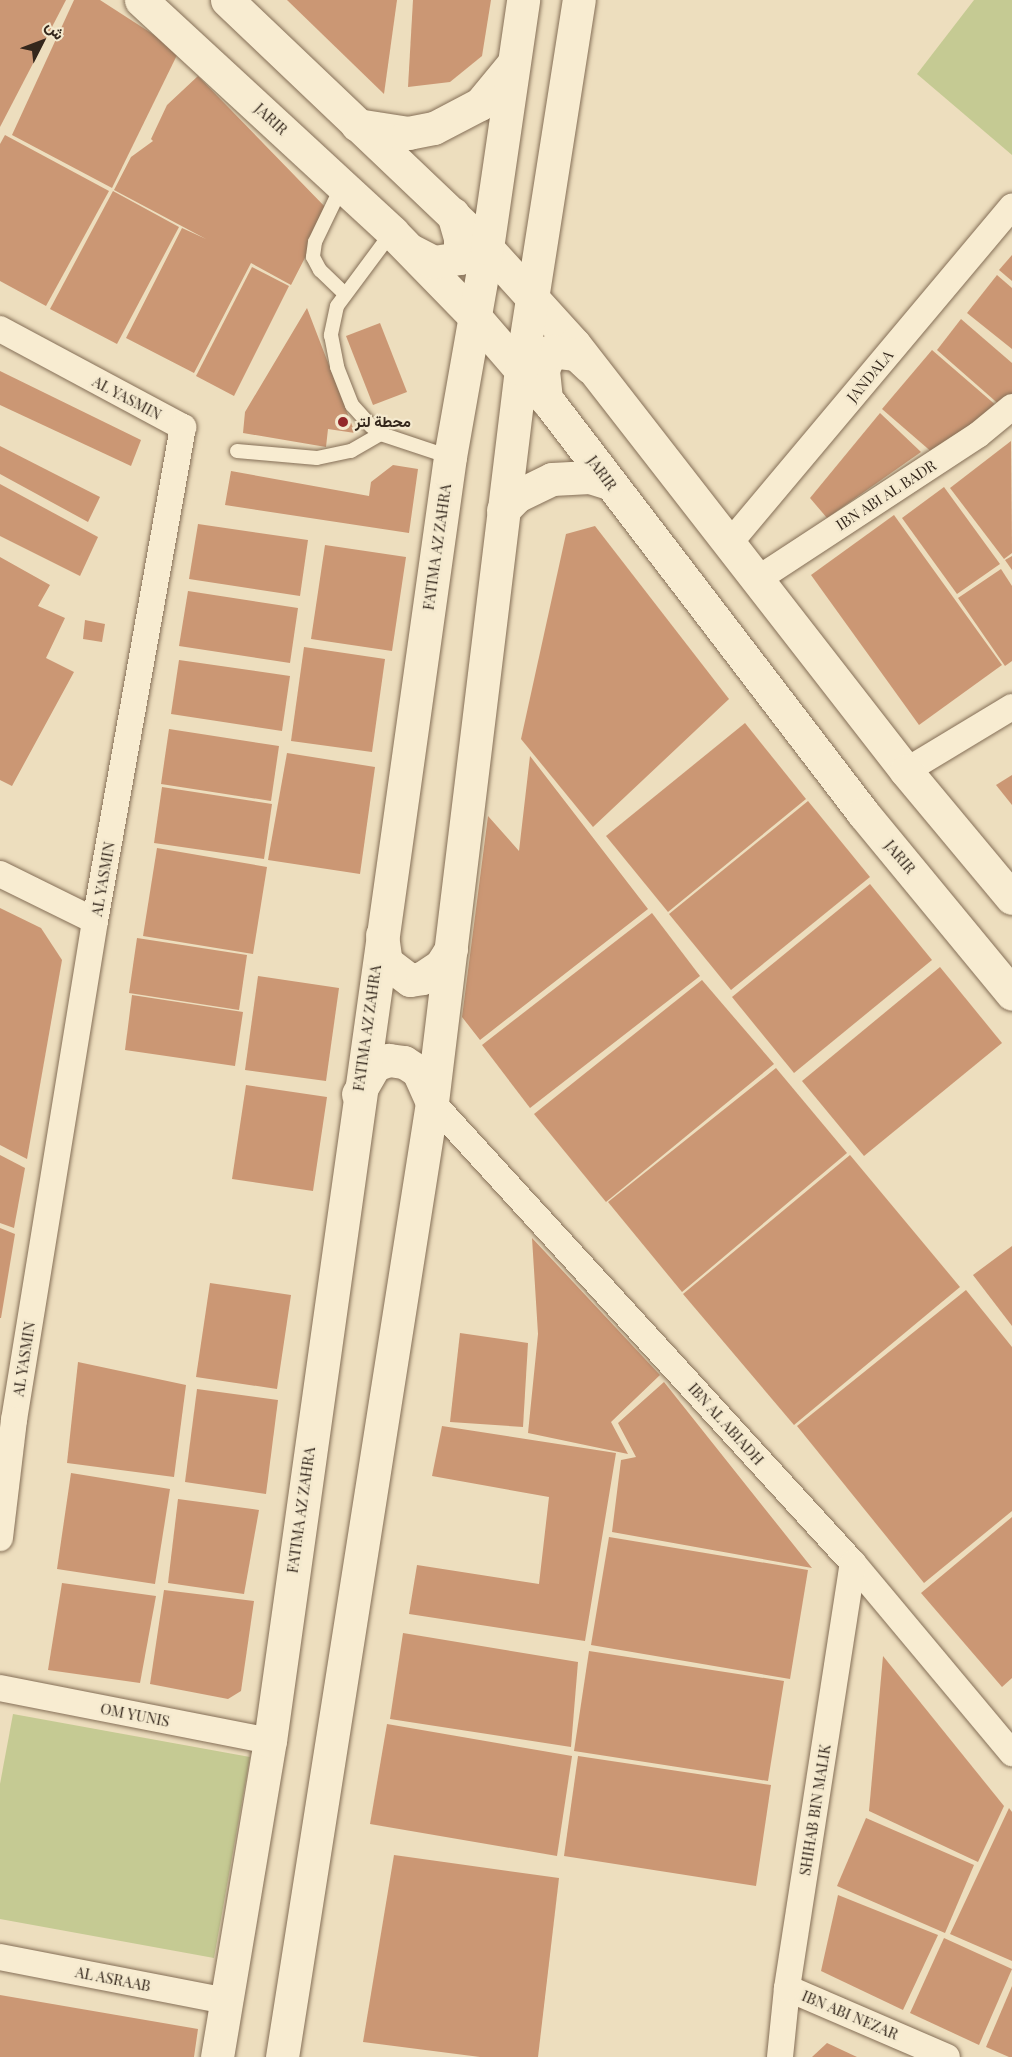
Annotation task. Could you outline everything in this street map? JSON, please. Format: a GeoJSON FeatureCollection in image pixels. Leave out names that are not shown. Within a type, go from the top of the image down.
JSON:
{"type":"FeatureCollection","features":[{"type":"Feature","properties":{"kind":"main road","name":"JARIR"},"geometry":{"type":"LineString","coordinates":[[141,0],[341,188],[401,241],[475,317],[521,369]]}},
{"type":"Feature","properties":{"kind":"main road","name":"FATIMA AZ ZAHRA"},"geometry":{"type":"LineString","coordinates":[[217,2057],[270,1741],[381,930],[450,457],[487,248],[522,0]]}},
{"type":"Feature","properties":{"kind":"main road"},"geometry":{"type":"LineString","coordinates":[[531,403],[521,369],[543,216],[579,0]]}},
{"type":"Feature","properties":{"kind":"main road"},"geometry":{"type":"LineString","coordinates":[[243,7],[357,125],[453,214],[531,295],[600,376],[728,545],[758,579],[906,771],[1012,898]]}},
{"type":"Feature","properties":{"kind":"main road"},"geometry":{"type":"LineString","coordinates":[[357,125],[408,133],[458,119],[486,98],[513,64]]}},
{"type":"Feature","properties":{"kind":"main road"},"geometry":{"type":"LineString","coordinates":[[493,203],[497,224],[516,242],[524,238],[543,216]]}},
{"type":"Feature","properties":{"kind":"main road"},"geometry":{"type":"LineString","coordinates":[[401,241],[434,262],[460,258],[460,238],[453,214]]}},
{"type":"Feature","properties":{"kind":"main road"},"geometry":{"type":"LineString","coordinates":[[282,2057],[432,1102],[503,510],[531,403],[551,351],[576,354],[600,376]]}},
{"type":"Feature","properties":{"kind":"main road"},"geometry":{"type":"LineString","coordinates":[[462,389],[479,367],[496,357],[531,403]]}},
{"type":"Feature","properties":{"kind":"main road","name":"JARIR"},"geometry":{"type":"LineString","coordinates":[[531,403],[609,483],[863,813],[1012,993]]}},
{"type":"Feature","properties":{"kind":"main road"},"geometry":{"type":"LineString","coordinates":[[503,510],[517,496],[552,479],[590,477],[609,483]]}},
{"type":"Feature","properties":{"kind":"main road"},"geometry":{"type":"LineString","coordinates":[[381,930],[387,962],[410,980],[422,978],[441,965],[450,949]]}},
{"type":"Feature","properties":{"kind":"main road"},"geometry":{"type":"LineString","coordinates":[[358,1095],[375,1065],[389,1060],[404,1062],[418,1071],[432,1102]]}},
{"type":"Feature","properties":{"kind":"street","name":"JANDALA"},"geometry":{"type":"LineString","coordinates":[[728,545],[1012,206]]}},
{"type":"Feature","properties":{"kind":"street","name":"AL YASMIN"},"geometry":{"type":"LineString","coordinates":[[0,329],[183,427],[7,1416],[0,1538]]}},
{"type":"Feature","properties":{"kind":"street","name":"IBN ABI AL BADR"},"geometry":{"type":"LineString","coordinates":[[758,579],[978,435],[1012,407]]}},
{"type":"Feature","properties":{"kind":"street"},"geometry":{"type":"LineString","coordinates":[[906,771],[1012,707]]}},
{"type":"Feature","properties":{"kind":"street"},"geometry":{"type":"LineString","coordinates":[[0,874],[95,921]]}},
{"type":"Feature","properties":{"kind":"street","name":"IBN AL ABIADH"},"geometry":{"type":"LineString","coordinates":[[432,1102],[853,1563],[1012,1753]]}},
{"type":"Feature","properties":{"kind":"street","name":"SHIHAB BIN MALIK"},"geometry":{"type":"LineString","coordinates":[[780,2057],[787,1988],[853,1563]]}},
{"type":"Feature","properties":{"kind":"street","name":"OM YUNIS"},"geometry":{"type":"LineString","coordinates":[[0,1688],[270,1741]]}},
{"type":"Feature","properties":{"kind":"street","name":"AL ASRAAB"},"geometry":{"type":"LineString","coordinates":[[0,1957],[226,2001]]}},
{"type":"Feature","properties":{"kind":"street","name":"IBN ABI NEZAR"},"geometry":{"type":"LineString","coordinates":[[787,1988],[947,2057]]}},
{"type":"Feature","properties":{"kind":"lane"},"geometry":{"type":"LineString","coordinates":[[341,188],[315,242],[313,257],[320,270],[345,294]]}},
{"type":"Feature","properties":{"kind":"lane"},"geometry":{"type":"LineString","coordinates":[[401,241],[345,294],[333,320],[337,367],[352,405],[381,434],[450,457]]}},
{"type":"Feature","properties":{"kind":"lane"},"geometry":{"type":"LineString","coordinates":[[237,450],[317,458],[351,451],[381,434]]}},
{"type":"Feature","properties":{"kind":"green space"},"geometry":{"type":"Polygon","coordinates":[[[974,0],[1012,0],[1012,155],[917,74],[974,0]]]}},
{"type":"Feature","properties":{"kind":"green space"},"geometry":{"type":"Polygon","coordinates":[[[13,1714],[250,1757],[214,1958],[0,1919],[0,1784],[13,1714]]]}},
{"type":"Feature","properties":{"kind":"building"},"geometry":{"type":"Polygon","coordinates":[[[0,0],[66,0],[0,127],[0,0]]]}},
{"type":"Feature","properties":{"kind":"building"},"geometry":{"type":"Polygon","coordinates":[[[74,0],[100,0],[179,51],[112,188],[12,135],[74,0]]]}},
{"type":"Feature","properties":{"kind":"building"},"geometry":{"type":"Polygon","coordinates":[[[287,0],[397,0],[384,94],[287,0]]]}},
{"type":"Feature","properties":{"kind":"building"},"geometry":{"type":"Polygon","coordinates":[[[413,0],[491,0],[482,56],[450,82],[408,87],[413,0]]]}},
{"type":"Feature","properties":{"kind":"building"},"geometry":{"type":"Polygon","coordinates":[[[198,76],[329,211],[291,285],[251,263],[194,373],[126,338],[182,228],[206,239],[114,190],[131,157],[153,141],[151,139],[167,105],[198,76]]]}},
{"type":"Feature","properties":{"kind":"building"},"geometry":{"type":"Polygon","coordinates":[[[5,135],[109,191],[46,306],[0,281],[0,144],[5,135]]]}},
{"type":"Feature","properties":{"kind":"building"},"geometry":{"type":"Polygon","coordinates":[[[113,191],[179,227],[117,344],[50,309],[113,191]]]}},
{"type":"Feature","properties":{"kind":"building"},"geometry":{"type":"Polygon","coordinates":[[[1012,255],[1012,281],[999,270],[1012,255]]]}},
{"type":"Feature","properties":{"kind":"building"},"geometry":{"type":"Polygon","coordinates":[[[252,267],[289,286],[234,396],[196,376],[252,267]]]}},
{"type":"Feature","properties":{"kind":"building"},"geometry":{"type":"Polygon","coordinates":[[[997,275],[1012,288],[1012,349],[967,313],[997,275]]]}},
{"type":"Feature","properties":{"kind":"building"},"geometry":{"type":"Polygon","coordinates":[[[307,308],[355,433],[328,429],[326,447],[243,433],[245,412],[307,308]]]}},
{"type":"Feature","properties":{"kind":"building"},"geometry":{"type":"Polygon","coordinates":[[[961,319],[1012,363],[1012,399],[1002,407],[937,350],[961,319]]]}},
{"type":"Feature","properties":{"kind":"building"},"geometry":{"type":"Polygon","coordinates":[[[380,323],[407,392],[373,405],[346,336],[380,323]]]}},
{"type":"Feature","properties":{"kind":"building"},"geometry":{"type":"Polygon","coordinates":[[[932,350],[998,407],[934,454],[882,409],[932,350]]]}},
{"type":"Feature","properties":{"kind":"building"},"geometry":{"type":"Polygon","coordinates":[[[0,371],[141,440],[131,466],[0,405],[0,371]]]}},
{"type":"Feature","properties":{"kind":"building"},"geometry":{"type":"Polygon","coordinates":[[[880,413],[921,452],[827,518],[810,498],[880,413]]]}},
{"type":"Feature","properties":{"kind":"building"},"geometry":{"type":"Polygon","coordinates":[[[1011,441],[1012,553],[1004,559],[950,488],[1011,441]]]}},
{"type":"Feature","properties":{"kind":"building"},"geometry":{"type":"Polygon","coordinates":[[[0,446],[100,497],[88,522],[0,474],[0,446]]]}},
{"type":"Feature","properties":{"kind":"building"},"geometry":{"type":"Polygon","coordinates":[[[393,465],[418,469],[409,533],[225,505],[231,471],[369,496],[371,482],[393,465]]]}},
{"type":"Feature","properties":{"kind":"building"},"geometry":{"type":"Polygon","coordinates":[[[0,484],[98,537],[80,576],[0,536],[0,484]]]}},
{"type":"Feature","properties":{"kind":"building"},"geometry":{"type":"Polygon","coordinates":[[[944,487],[1000,564],[957,594],[902,518],[944,487]]]}},
{"type":"Feature","properties":{"kind":"building"},"geometry":{"type":"Polygon","coordinates":[[[894,515],[1002,665],[919,725],[811,575],[894,515]]]}},
{"type":"Feature","properties":{"kind":"building"},"geometry":{"type":"Polygon","coordinates":[[[198,524],[308,540],[300,596],[189,579],[198,524]]]}},
{"type":"Feature","properties":{"kind":"building"},"geometry":{"type":"Polygon","coordinates":[[[595,526],[729,699],[593,827],[521,739],[566,534],[595,526]]]}},
{"type":"Feature","properties":{"kind":"building"},"geometry":{"type":"Polygon","coordinates":[[[325,545],[406,557],[392,651],[311,639],[325,545]]]}},
{"type":"Feature","properties":{"kind":"building"},"geometry":{"type":"Polygon","coordinates":[[[1012,556],[1012,570],[1005,560],[1012,556]]]}},
{"type":"Feature","properties":{"kind":"building"},"geometry":{"type":"Polygon","coordinates":[[[0,557],[50,585],[38,606],[65,618],[46,658],[74,672],[12,786],[0,780],[0,557]]]}},
{"type":"Feature","properties":{"kind":"building"},"geometry":{"type":"Polygon","coordinates":[[[1001,569],[1012,586],[1012,661],[1005,666],[958,598],[1001,569]]]}},
{"type":"Feature","properties":{"kind":"building"},"geometry":{"type":"Polygon","coordinates":[[[188,591],[298,608],[290,663],[179,646],[188,591]]]}},
{"type":"Feature","properties":{"kind":"building"},"geometry":{"type":"Polygon","coordinates":[[[85,620],[105,624],[102,642],[83,639],[85,620]]]}},
{"type":"Feature","properties":{"kind":"building"},"geometry":{"type":"Polygon","coordinates":[[[304,647],[385,659],[372,752],[291,741],[304,647]]]}},
{"type":"Feature","properties":{"kind":"building"},"geometry":{"type":"Polygon","coordinates":[[[179,660],[290,676],[282,731],[171,714],[179,660]]]}},
{"type":"Feature","properties":{"kind":"building"},"geometry":{"type":"Polygon","coordinates":[[[745,723],[806,799],[668,912],[606,836],[745,723]]]}},
{"type":"Feature","properties":{"kind":"building"},"geometry":{"type":"Polygon","coordinates":[[[169,729],[279,746],[271,801],[161,784],[169,729]]]}},
{"type":"Feature","properties":{"kind":"building"},"geometry":{"type":"Polygon","coordinates":[[[287,753],[375,767],[360,874],[268,860],[287,753]]]}},
{"type":"Feature","properties":{"kind":"building"},"geometry":{"type":"Polygon","coordinates":[[[530,756],[648,909],[480,1040],[462,1017],[488,816],[519,851],[530,756]]]}},
{"type":"Feature","properties":{"kind":"building"},"geometry":{"type":"Polygon","coordinates":[[[1012,775],[1012,805],[996,785],[1012,775]]]}},
{"type":"Feature","properties":{"kind":"building"},"geometry":{"type":"Polygon","coordinates":[[[162,787],[272,804],[264,859],[154,843],[162,787]]]}},
{"type":"Feature","properties":{"kind":"building"},"geometry":{"type":"Polygon","coordinates":[[[808,801],[870,877],[731,990],[669,914],[808,801]]]}},
{"type":"Feature","properties":{"kind":"building"},"geometry":{"type":"Polygon","coordinates":[[[157,848],[267,867],[253,954],[143,936],[157,848]]]}},
{"type":"Feature","properties":{"kind":"building"},"geometry":{"type":"Polygon","coordinates":[[[870,884],[932,960],[794,1073],[732,997],[870,884]]]}},
{"type":"Feature","properties":{"kind":"building"},"geometry":{"type":"Polygon","coordinates":[[[0,908],[41,928],[62,960],[27,1159],[0,1145],[0,908]]]}},
{"type":"Feature","properties":{"kind":"building"},"geometry":{"type":"Polygon","coordinates":[[[652,913],[700,976],[530,1108],[482,1045],[652,913]]]}},
{"type":"Feature","properties":{"kind":"building"},"geometry":{"type":"Polygon","coordinates":[[[137,938],[247,955],[239,1010],[129,993],[137,938]]]}},
{"type":"Feature","properties":{"kind":"building"},"geometry":{"type":"Polygon","coordinates":[[[940,967],[1002,1043],[864,1156],[802,1081],[940,967]]]}},
{"type":"Feature","properties":{"kind":"building"},"geometry":{"type":"Polygon","coordinates":[[[258,976],[339,988],[326,1081],[245,1070],[258,976]]]}},
{"type":"Feature","properties":{"kind":"building"},"geometry":{"type":"Polygon","coordinates":[[[702,980],[774,1064],[606,1202],[534,1114],[702,980]]]}},
{"type":"Feature","properties":{"kind":"building"},"geometry":{"type":"Polygon","coordinates":[[[132,995],[243,1012],[235,1066],[125,1050],[132,995]]]}},
{"type":"Feature","properties":{"kind":"building"},"geometry":{"type":"Polygon","coordinates":[[[776,1068],[847,1153],[682,1292],[608,1202],[776,1068]]]}},
{"type":"Feature","properties":{"kind":"building"},"geometry":{"type":"Polygon","coordinates":[[[246,1085],[327,1097],[313,1191],[232,1179],[246,1085]]]}},
{"type":"Feature","properties":{"kind":"building"},"geometry":{"type":"Polygon","coordinates":[[[0,1155],[25,1168],[14,1228],[0,1223],[0,1155]]]}},
{"type":"Feature","properties":{"kind":"building"},"geometry":{"type":"Polygon","coordinates":[[[850,1155],[960,1287],[794,1425],[683,1294],[850,1155]]]}},
{"type":"Feature","properties":{"kind":"building"},"geometry":{"type":"Polygon","coordinates":[[[0,1228],[15,1234],[1,1318],[0,1318],[0,1228]]]}},
{"type":"Feature","properties":{"kind":"building"},"geometry":{"type":"Polygon","coordinates":[[[532,1238],[660,1375],[611,1422],[628,1454],[528,1433],[538,1334],[532,1238]]]}},
{"type":"Feature","properties":{"kind":"building"},"geometry":{"type":"Polygon","coordinates":[[[1012,1246],[1012,1326],[973,1275],[1012,1246]]]}},
{"type":"Feature","properties":{"kind":"building"},"geometry":{"type":"Polygon","coordinates":[[[210,1283],[291,1295],[277,1389],[196,1377],[210,1283]]]}},
{"type":"Feature","properties":{"kind":"building"},"geometry":{"type":"Polygon","coordinates":[[[966,1290],[1012,1347],[1012,1511],[924,1583],[797,1426],[966,1290]]]}},
{"type":"Feature","properties":{"kind":"building"},"geometry":{"type":"Polygon","coordinates":[[[460,1333],[528,1343],[523,1427],[450,1422],[460,1333]]]}},
{"type":"Feature","properties":{"kind":"building"},"geometry":{"type":"Polygon","coordinates":[[[78,1362],[186,1385],[174,1477],[67,1463],[78,1362]]]}},
{"type":"Feature","properties":{"kind":"building"},"geometry":{"type":"Polygon","coordinates":[[[664,1382],[812,1568],[612,1532],[621,1460],[636,1457],[618,1423],[664,1382]]]}},
{"type":"Feature","properties":{"kind":"building"},"geometry":{"type":"Polygon","coordinates":[[[197,1389],[278,1400],[266,1494],[185,1482],[197,1389]]]}},
{"type":"Feature","properties":{"kind":"building"},"geometry":{"type":"Polygon","coordinates":[[[442,1426],[616,1453],[585,1641],[409,1614],[417,1565],[539,1584],[549,1497],[432,1476],[442,1426]]]}},
{"type":"Feature","properties":{"kind":"building"},"geometry":{"type":"Polygon","coordinates":[[[71,1473],[170,1489],[155,1584],[57,1569],[71,1473]]]}},
{"type":"Feature","properties":{"kind":"building"},"geometry":{"type":"Polygon","coordinates":[[[178,1499],[259,1510],[244,1594],[168,1583],[178,1499]]]}},
{"type":"Feature","properties":{"kind":"building"},"geometry":{"type":"Polygon","coordinates":[[[1012,1517],[1012,1678],[1002,1687],[921,1593],[1012,1517]]]}},
{"type":"Feature","properties":{"kind":"building"},"geometry":{"type":"Polygon","coordinates":[[[609,1537],[808,1570],[790,1679],[591,1645],[609,1537]]]}},
{"type":"Feature","properties":{"kind":"building"},"geometry":{"type":"Polygon","coordinates":[[[62,1583],[156,1596],[140,1683],[48,1670],[62,1583]]]}},
{"type":"Feature","properties":{"kind":"building"},"geometry":{"type":"Polygon","coordinates":[[[164,1590],[254,1601],[241,1691],[228,1699],[150,1684],[164,1590]]]}},
{"type":"Feature","properties":{"kind":"building"},"geometry":{"type":"Polygon","coordinates":[[[403,1633],[578,1662],[571,1747],[390,1719],[403,1633]]]}},
{"type":"Feature","properties":{"kind":"building"},"geometry":{"type":"Polygon","coordinates":[[[589,1651],[784,1681],[768,1781],[574,1751],[589,1651]]]}},
{"type":"Feature","properties":{"kind":"building"},"geometry":{"type":"Polygon","coordinates":[[[883,1656],[1004,1806],[978,1862],[869,1811],[883,1656]]]}},
{"type":"Feature","properties":{"kind":"building"},"geometry":{"type":"Polygon","coordinates":[[[387,1724],[572,1756],[557,1856],[370,1824],[387,1724]]]}},
{"type":"Feature","properties":{"kind":"building"},"geometry":{"type":"Polygon","coordinates":[[[578,1756],[771,1785],[756,1886],[564,1856],[578,1756]]]}},
{"type":"Feature","properties":{"kind":"building"},"geometry":{"type":"Polygon","coordinates":[[[1009,1808],[1012,1812],[1012,1961],[950,1934],[1009,1808]]]}},
{"type":"Feature","properties":{"kind":"building"},"geometry":{"type":"Polygon","coordinates":[[[866,1818],[974,1865],[945,1933],[837,1886],[866,1818]]]}},
{"type":"Feature","properties":{"kind":"building"},"geometry":{"type":"Polygon","coordinates":[[[394,1855],[559,1878],[538,2057],[480,2057],[363,2042],[394,1855]]]}},
{"type":"Feature","properties":{"kind":"building"},"geometry":{"type":"Polygon","coordinates":[[[838,1895],[938,1935],[903,2010],[821,1971],[838,1895]]]}},
{"type":"Feature","properties":{"kind":"building"},"geometry":{"type":"Polygon","coordinates":[[[944,1938],[1012,1969],[979,2045],[910,2013],[944,1938]]]}},
{"type":"Feature","properties":{"kind":"building"},"geometry":{"type":"Polygon","coordinates":[[[1012,1986],[1012,2057],[1009,2057],[986,2047],[1012,1986]]]}},
{"type":"Feature","properties":{"kind":"building"},"geometry":{"type":"Polygon","coordinates":[[[0,1995],[198,2029],[194,2057],[0,2057],[0,1995]]]}},
{"type":"Feature","properties":{"kind":"building"},"geometry":{"type":"Polygon","coordinates":[[[827,2043],[857,2057],[812,2057],[827,2043]]]}},
{"type":"Feature","properties":{"kind":"place","name":"محطة لتر"},"geometry":{"type":"Point","coordinates":[343,422]}}]}
